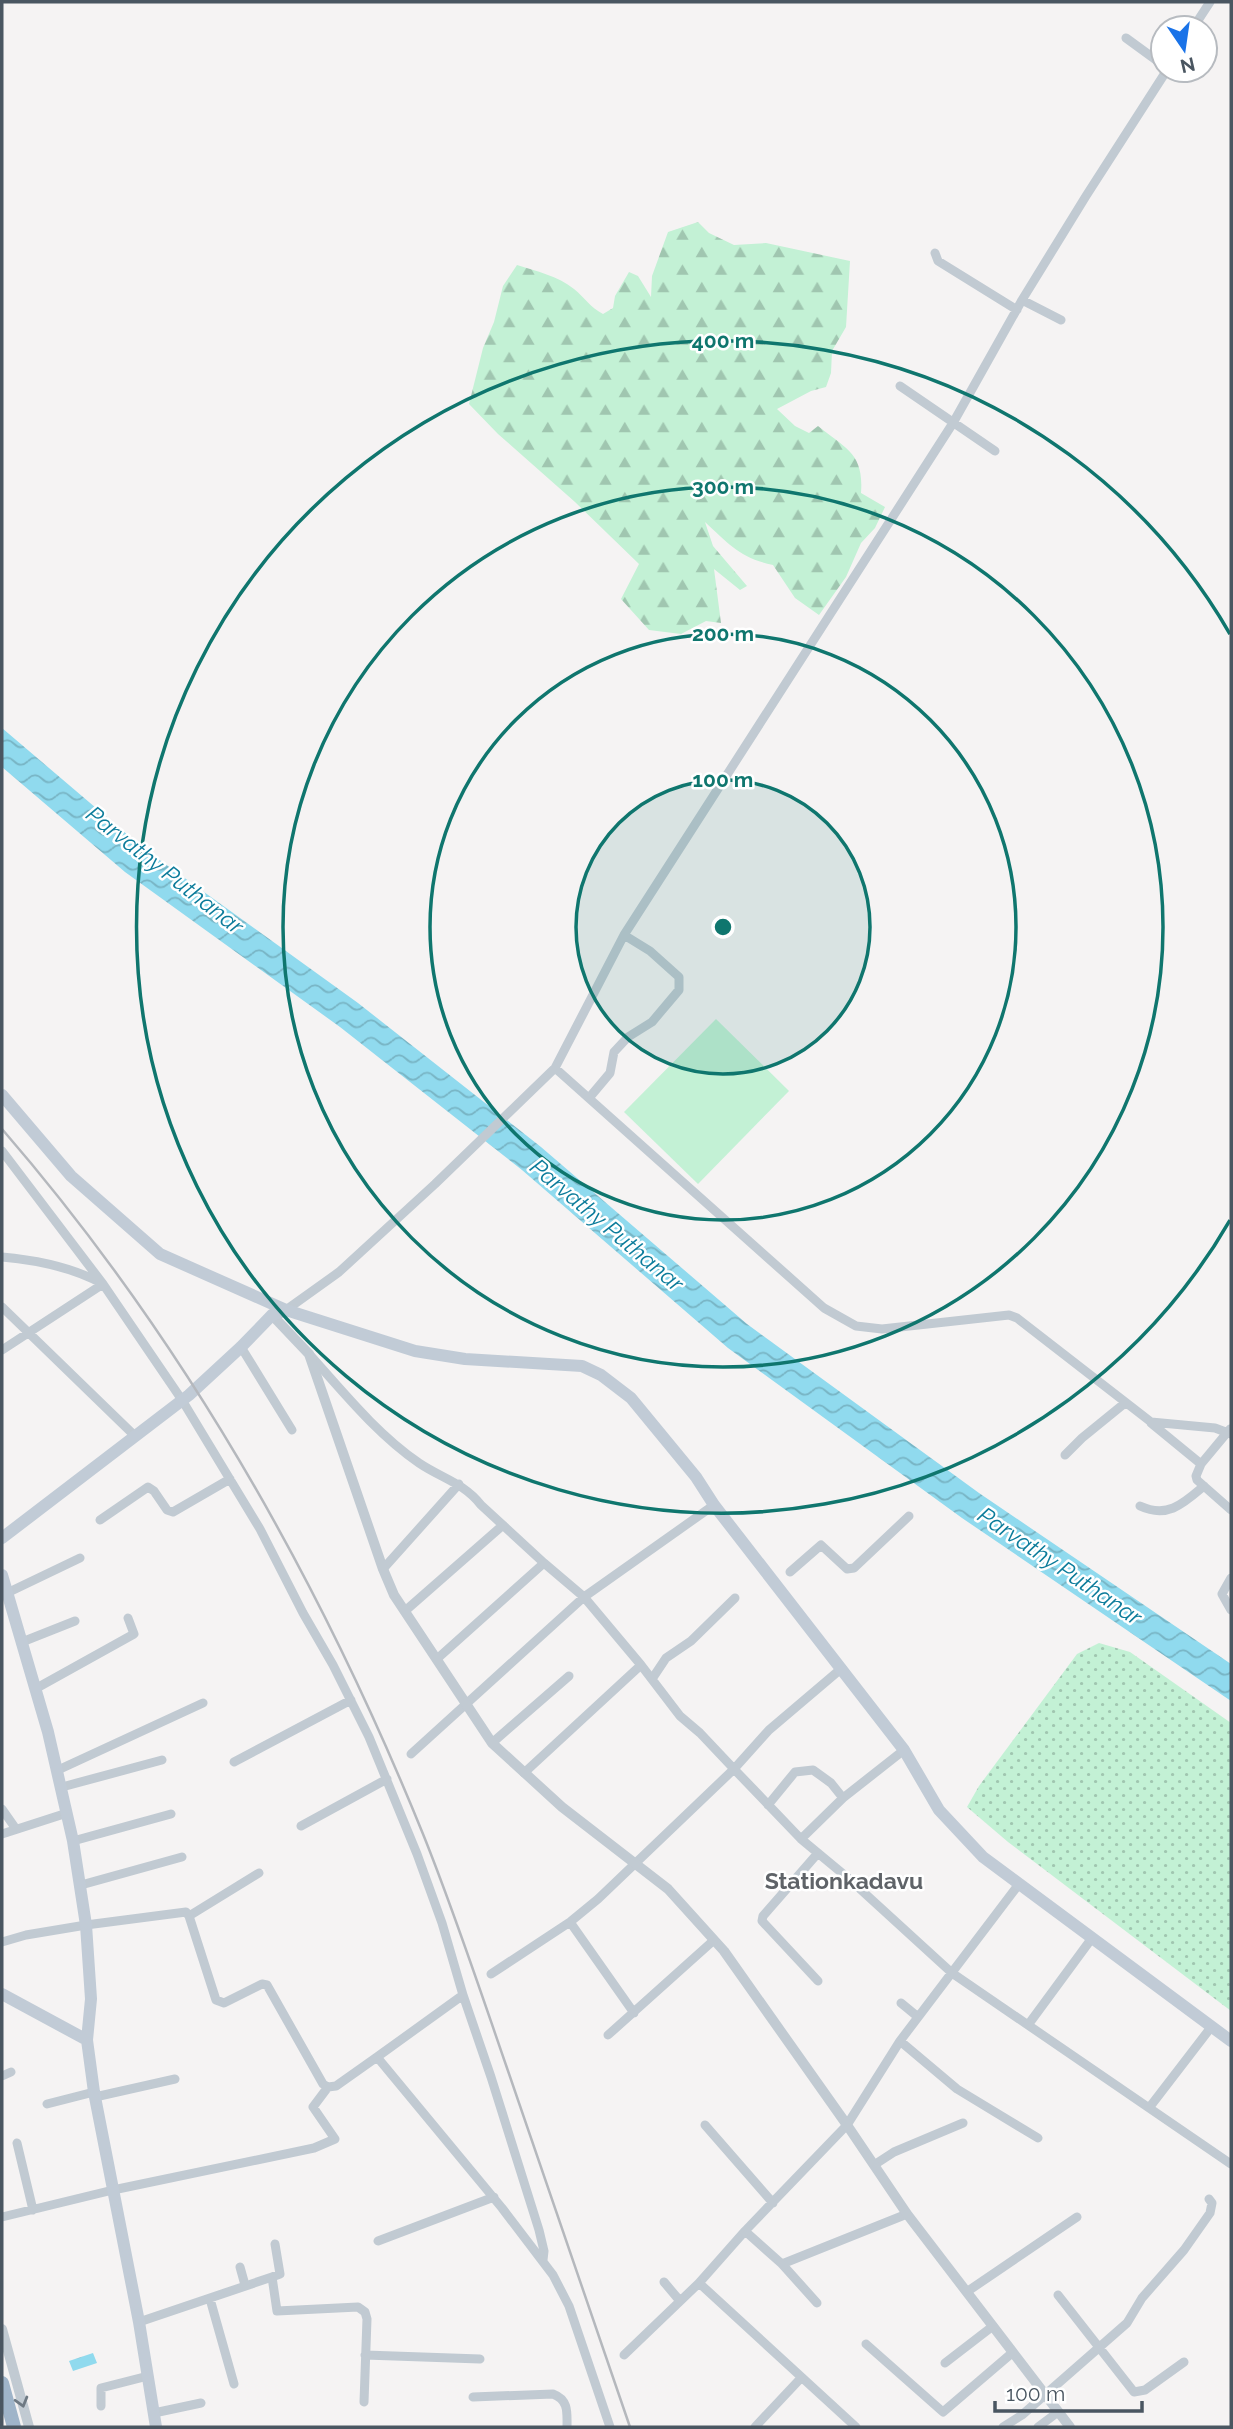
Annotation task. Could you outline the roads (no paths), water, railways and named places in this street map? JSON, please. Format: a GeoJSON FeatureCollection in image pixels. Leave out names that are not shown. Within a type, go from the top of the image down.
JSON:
{"type":"FeatureCollection","features":[{"type":"Feature","properties":{"kind":"highway"},"geometry":{"type":"LineString","coordinates":[[2,2383],[14,2427]]}},
{"type":"Feature","properties":{"kind":"main road"},"geometry":{"type":"LineString","coordinates":[[2,1095],[71,1176],[159,1254],[286,1310],[415,1351],[465,1359],[582,1366],[601,1375],[631,1398],[904,1749],[939,1810],[983,1857],[1231,2041]]}},
{"type":"Feature","properties":{"kind":"main road"},"geometry":{"type":"LineString","coordinates":[[2,1538],[182,1400],[272,1315],[286,1310]]}},
{"type":"Feature","properties":{"kind":"main road"},"geometry":{"type":"LineString","coordinates":[[2,1575],[58,1770],[81,1885],[91,1998],[87,2040],[156,2427]]}},
{"type":"Feature","properties":{"kind":"main road"},"geometry":{"type":"LineString","coordinates":[[4,1998],[87,2040]]}},
{"type":"Feature","properties":{"kind":"street"},"geometry":{"type":"LineString","coordinates":[[1126,38],[1149,55]]}},
{"type":"Feature","properties":{"kind":"street"},"geometry":{"type":"LineString","coordinates":[[286,1310],[339,1272],[555,1068],[624,935],[953,423],[1022,300],[1158,84]]}},
{"type":"Feature","properties":{"kind":"street"},"geometry":{"type":"LineString","coordinates":[[935,253],[938,261],[1017,310]]}},
{"type":"Feature","properties":{"kind":"street"},"geometry":{"type":"LineString","coordinates":[[1022,300],[1061,320]]}},
{"type":"Feature","properties":{"kind":"street"},"geometry":{"type":"LineString","coordinates":[[900,386],[995,451]]}},
{"type":"Feature","properties":{"kind":"street"},"geometry":{"type":"LineString","coordinates":[[589,1098],[610,1073],[614,1052],[628,1037],[652,1023],[679,990],[679,977],[650,951],[624,935]]}},
{"type":"Feature","properties":{"kind":"street"},"geometry":{"type":"LineString","coordinates":[[555,1068],[824,1308],[856,1326],[881,1329],[1009,1315],[1017,1318],[1201,1464]]}},
{"type":"Feature","properties":{"kind":"street"},"geometry":{"type":"LineString","coordinates":[[2,1152],[103,1284],[182,1400],[260,1529],[351,1700],[387,1779],[442,1923],[539,2230],[544,2251],[542,2260]]}},
{"type":"Feature","properties":{"kind":"street"},"geometry":{"type":"LineString","coordinates":[[2,1257],[59,1267],[89,1276],[103,1284]]}},
{"type":"Feature","properties":{"kind":"street"},"geometry":{"type":"LineString","coordinates":[[2,1350],[103,1284]]}},
{"type":"Feature","properties":{"kind":"street"},"geometry":{"type":"LineString","coordinates":[[2,1307],[135,1436]]}},
{"type":"Feature","properties":{"kind":"street"},"geometry":{"type":"LineString","coordinates":[[272,1315],[362,1414],[419,1463],[459,1484],[584,1597],[680,1716],[700,1732],[801,1839],[952,1973],[1231,2164]]}},
{"type":"Feature","properties":{"kind":"street"},"geometry":{"type":"LineString","coordinates":[[241,1347],[292,1430]]}},
{"type":"Feature","properties":{"kind":"street"},"geometry":{"type":"LineString","coordinates":[[309,1354],[394,1595],[492,1743],[562,1807],[668,1889],[714,1940],[847,2125],[906,2214],[968,2291],[1070,2427]]}},
{"type":"Feature","properties":{"kind":"street"},"geometry":{"type":"LineString","coordinates":[[1065,1455],[1125,1403]]}},
{"type":"Feature","properties":{"kind":"street"},"geometry":{"type":"LineString","coordinates":[[1151,1422],[1230,1431],[1201,1464],[1196,1476],[1231,1510]]}},
{"type":"Feature","properties":{"kind":"street"},"geometry":{"type":"LineString","coordinates":[[100,1520],[148,1486],[167,1510],[173,1512],[230,1479]]}},
{"type":"Feature","properties":{"kind":"street"},"geometry":{"type":"LineString","coordinates":[[383,1569],[459,1484]]}},
{"type":"Feature","properties":{"kind":"street"},"geometry":{"type":"LineString","coordinates":[[1140,1506],[1151,1511],[1178,1508],[1204,1486]]}},
{"type":"Feature","properties":{"kind":"street"},"geometry":{"type":"LineString","coordinates":[[411,1754],[584,1597],[714,1505]]}},
{"type":"Feature","properties":{"kind":"street"},"geometry":{"type":"LineString","coordinates":[[790,1572],[821,1545],[844,1567],[854,1568],[909,1516]]}},
{"type":"Feature","properties":{"kind":"street"},"geometry":{"type":"LineString","coordinates":[[405,1611],[503,1525]]}},
{"type":"Feature","properties":{"kind":"street"},"geometry":{"type":"LineString","coordinates":[[7,1593],[80,1558]]}},
{"type":"Feature","properties":{"kind":"street"},"geometry":{"type":"LineString","coordinates":[[438,1658],[544,1563]]}},
{"type":"Feature","properties":{"kind":"street"},"geometry":{"type":"LineString","coordinates":[[1231,1578],[1222,1594],[1231,1611]]}},
{"type":"Feature","properties":{"kind":"street"},"geometry":{"type":"LineString","coordinates":[[652,1679],[666,1658],[691,1641],[735,1598]]}},
{"type":"Feature","properties":{"kind":"street"},"geometry":{"type":"LineString","coordinates":[[35,1689],[134,1634],[128,1618]]}},
{"type":"Feature","properties":{"kind":"street"},"geometry":{"type":"LineString","coordinates":[[22,1642],[75,1621]]}},
{"type":"Feature","properties":{"kind":"street"},"geometry":{"type":"LineString","coordinates":[[524,1773],[641,1665]]}},
{"type":"Feature","properties":{"kind":"street"},"geometry":{"type":"LineString","coordinates":[[491,1974],[569,1922],[636,1864],[734,1769],[769,1730],[842,1668]]}},
{"type":"Feature","properties":{"kind":"street"},"geometry":{"type":"LineString","coordinates":[[492,1743],[569,1676]]}},
{"type":"Feature","properties":{"kind":"street"},"geometry":{"type":"LineString","coordinates":[[234,1762],[351,1700]]}},
{"type":"Feature","properties":{"kind":"street"},"geometry":{"type":"LineString","coordinates":[[58,1770],[203,1703]]}},
{"type":"Feature","properties":{"kind":"street"},"geometry":{"type":"LineString","coordinates":[[801,1839],[843,1798],[904,1749]]}},
{"type":"Feature","properties":{"kind":"street"},"geometry":{"type":"LineString","coordinates":[[62,1787],[162,1760]]}},
{"type":"Feature","properties":{"kind":"street"},"geometry":{"type":"LineString","coordinates":[[768,1805],[795,1772],[813,1770],[831,1783],[843,1798]]}},
{"type":"Feature","properties":{"kind":"street"},"geometry":{"type":"LineString","coordinates":[[301,1826],[387,1779]]}},
{"type":"Feature","properties":{"kind":"street"},"geometry":{"type":"LineString","coordinates":[[2,1809],[16,1829]]}},
{"type":"Feature","properties":{"kind":"street"},"geometry":{"type":"LineString","coordinates":[[2,1834],[67,1813]]}},
{"type":"Feature","properties":{"kind":"street"},"geometry":{"type":"LineString","coordinates":[[73,1841],[172,1814]]}},
{"type":"Feature","properties":{"kind":"street"},"geometry":{"type":"LineString","coordinates":[[818,1853],[763,1916],[762,1921],[818,1981]]}},
{"type":"Feature","properties":{"kind":"street"},"geometry":{"type":"LineString","coordinates":[[81,1885],[182,1857]]}},
{"type":"Feature","properties":{"kind":"street"},"geometry":{"type":"LineString","coordinates":[[189,1916],[259,1873]]}},
{"type":"Feature","properties":{"kind":"street"},"geometry":{"type":"LineString","coordinates":[[624,2355],[699,2283],[847,2125],[900,2042],[1019,1884]]}},
{"type":"Feature","properties":{"kind":"street"},"geometry":{"type":"LineString","coordinates":[[2,1942],[86,1924],[183,1912],[189,1916],[216,2000],[224,2003],[262,1984],[267,1985],[323,2084],[328,2087],[336,2086],[463,1995]]}},
{"type":"Feature","properties":{"kind":"street"},"geometry":{"type":"LineString","coordinates":[[569,1922],[634,2013]]}},
{"type":"Feature","properties":{"kind":"street"},"geometry":{"type":"LineString","coordinates":[[1028,2025],[1092,1938]]}},
{"type":"Feature","properties":{"kind":"street"},"geometry":{"type":"LineString","coordinates":[[608,2035],[714,1940]]}},
{"type":"Feature","properties":{"kind":"street"},"geometry":{"type":"LineString","coordinates":[[901,2003],[918,2017]]}},
{"type":"Feature","properties":{"kind":"street"},"geometry":{"type":"LineString","coordinates":[[1149,2108],[1212,2026]]}},
{"type":"Feature","properties":{"kind":"street"},"geometry":{"type":"LineString","coordinates":[[900,2042],[957,2089],[1038,2138]]}},
{"type":"Feature","properties":{"kind":"street"},"geometry":{"type":"LineString","coordinates":[[377,2057],[494,2197],[553,2274],[569,2306],[610,2427]]}},
{"type":"Feature","properties":{"kind":"street"},"geometry":{"type":"LineString","coordinates":[[47,2104],[175,2079]]}},
{"type":"Feature","properties":{"kind":"street"},"geometry":{"type":"LineString","coordinates":[[2,2217],[113,2190],[314,2148],[335,2138],[313,2107],[328,2087]]}},
{"type":"Feature","properties":{"kind":"street"},"geometry":{"type":"LineString","coordinates":[[874,2165],[894,2152],[963,2123]]}},
{"type":"Feature","properties":{"kind":"street"},"geometry":{"type":"LineString","coordinates":[[705,2125],[773,2203]]}},
{"type":"Feature","properties":{"kind":"street"},"geometry":{"type":"LineString","coordinates":[[17,2143],[33,2210]]}},
{"type":"Feature","properties":{"kind":"street"},"geometry":{"type":"LineString","coordinates":[[379,2241],[494,2197]]}},
{"type":"Feature","properties":{"kind":"street"},"geometry":{"type":"LineString","coordinates":[[1003,2427],[1022,2415],[1127,2323],[1142,2298],[1184,2250],[1210,2213],[1212,2203],[1209,2199]]}},
{"type":"Feature","properties":{"kind":"street"},"geometry":{"type":"LineString","coordinates":[[782,2264],[906,2214]]}},
{"type":"Feature","properties":{"kind":"street"},"geometry":{"type":"LineString","coordinates":[[968,2291],[1077,2217]]}},
{"type":"Feature","properties":{"kind":"street"},"geometry":{"type":"LineString","coordinates":[[745,2231],[782,2264],[817,2303]]}},
{"type":"Feature","properties":{"kind":"street"},"geometry":{"type":"LineString","coordinates":[[139,2322],[280,2274],[275,2244]]}},
{"type":"Feature","properties":{"kind":"street"},"geometry":{"type":"LineString","coordinates":[[240,2267],[245,2285]]}},
{"type":"Feature","properties":{"kind":"street"},"geometry":{"type":"LineString","coordinates":[[272,2277],[277,2311],[362,2308],[367,2319],[364,2402]]}},
{"type":"Feature","properties":{"kind":"street"},"geometry":{"type":"LineString","coordinates":[[664,2282],[680,2301]]}},
{"type":"Feature","properties":{"kind":"street"},"geometry":{"type":"LineString","coordinates":[[699,2283],[856,2427]]}},
{"type":"Feature","properties":{"kind":"street"},"geometry":{"type":"LineString","coordinates":[[1058,2295],[1098,2348],[1137,2393],[1184,2362]]}},
{"type":"Feature","properties":{"kind":"street"},"geometry":{"type":"LineString","coordinates":[[209,2299],[234,2384]]}},
{"type":"Feature","properties":{"kind":"street"},"geometry":{"type":"LineString","coordinates":[[945,2363],[992,2326]]}},
{"type":"Feature","properties":{"kind":"street"},"geometry":{"type":"LineString","coordinates":[[2,2329],[29,2427]]}},
{"type":"Feature","properties":{"kind":"street"},"geometry":{"type":"LineString","coordinates":[[866,2344],[943,2412],[1012,2353]]}},
{"type":"Feature","properties":{"kind":"street"},"geometry":{"type":"LineString","coordinates":[[365,2355],[480,2359]]}},
{"type":"Feature","properties":{"kind":"street"},"geometry":{"type":"LineString","coordinates":[[101,2406],[101,2388],[148,2376]]}},
{"type":"Feature","properties":{"kind":"street"},"geometry":{"type":"LineString","coordinates":[[755,2427],[801,2378]]}},
{"type":"Feature","properties":{"kind":"street"},"geometry":{"type":"LineString","coordinates":[[473,2397],[553,2394],[563,2399],[566,2405],[567,2427]]}},
{"type":"Feature","properties":{"kind":"street"},"geometry":{"type":"LineString","coordinates":[[154,2413],[201,2403]]}},
{"type":"Feature","properties":{"kind":"street"},"geometry":{"type":"LineString","coordinates":[[1038,2427],[1058,2412]]}},
{"type":"Feature","properties":{"kind":"water","name":"Parvathy Puthanar"},"geometry":{"type":"Polygon","coordinates":[[[2,728],[143,848],[358,1003],[541,1147],[747,1324],[979,1493],[1231,1664],[1231,1701],[962,1518],[728,1348],[522,1170],[340,1027],[125,872],[2,767],[2,728]]]}},
{"type":"Feature","properties":{"kind":"water"},"geometry":{"type":"Polygon","coordinates":[[[93,2353],[97,2363],[73,2371],[69,2361],[93,2353]]]}},
{"type":"Feature","properties":{"kind":"railway"},"geometry":{"type":"LineString","coordinates":[[2,1129],[68,1209],[129,1291],[187,1377],[292,1554],[339,1646],[383,1739],[445,1892],[630,2427]]}},
{"type":"Feature","properties":{"kind":"district","name":"Stationkadavu"},"geometry":{"type":"Point","coordinates":[844,1881]}}]}
